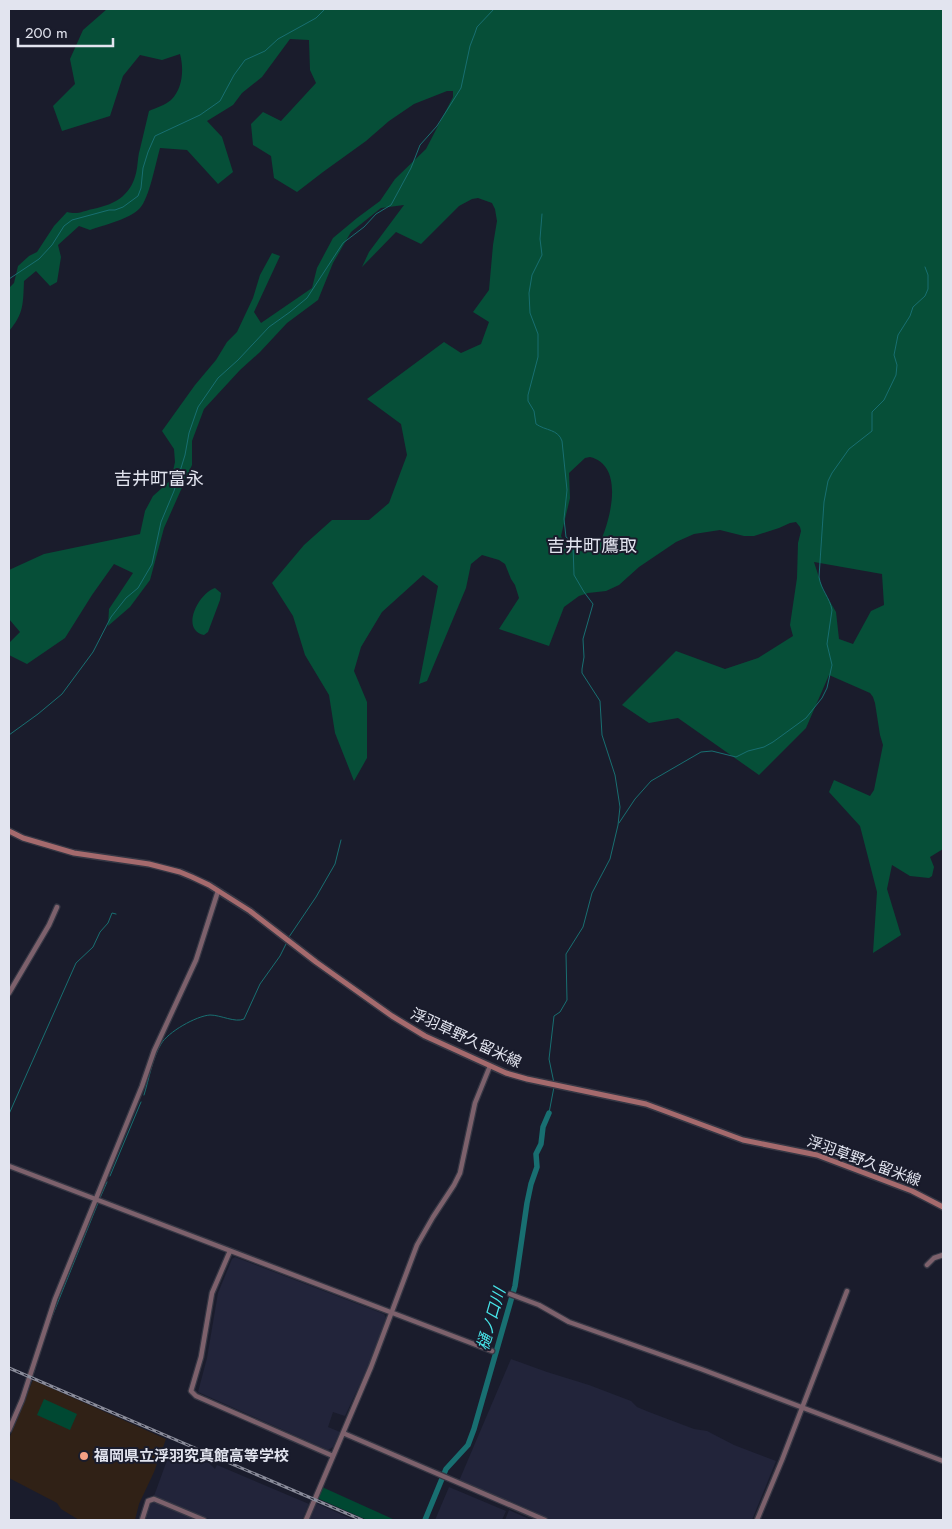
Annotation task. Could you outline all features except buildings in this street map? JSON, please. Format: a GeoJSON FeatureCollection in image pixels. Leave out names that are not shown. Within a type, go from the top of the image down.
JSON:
{"type":"FeatureCollection","features":[{"type":"Feature","properties":{"kind":"main road","name":"浮羽草野久留米線"},"geometry":{"type":"LineString","coordinates":[[9,831],[23,838],[74,854],[149,864],[180,872],[218,891],[250,911],[316,962],[386,1012],[425,1036],[512,1076],[660,1108],[743,1140],[818,1155],[912,1191],[943,1207]]}},
{"type":"Feature","properties":{"kind":"street"},"geometry":{"type":"LineString","coordinates":[[9,1430],[22,1400],[55,1299],[142,1086],[154,1051],[196,960],[218,891]]}},
{"type":"Feature","properties":{"kind":"street"},"geometry":{"type":"LineString","coordinates":[[9,993],[50,925],[57,907]]}},
{"type":"Feature","properties":{"kind":"street"},"geometry":{"type":"LineString","coordinates":[[306,1520],[371,1367],[417,1245],[460,1173],[475,1103],[490,1066]]}},
{"type":"Feature","properties":{"kind":"street"},"geometry":{"type":"LineString","coordinates":[[9,1166],[492,1351]]}},
{"type":"Feature","properties":{"kind":"street"},"geometry":{"type":"LineString","coordinates":[[230,1251],[212,1293],[201,1357],[191,1392],[196,1396],[333,1456]]}},
{"type":"Feature","properties":{"kind":"street"},"geometry":{"type":"LineString","coordinates":[[927,1265],[934,1258],[943,1255]]}},
{"type":"Feature","properties":{"kind":"street"},"geometry":{"type":"LineString","coordinates":[[757,1520],[847,1291]]}},
{"type":"Feature","properties":{"kind":"street"},"geometry":{"type":"LineString","coordinates":[[512,1294],[540,1305],[570,1322],[701,1368],[943,1462]]}},
{"type":"Feature","properties":{"kind":"street"},"geometry":{"type":"LineString","coordinates":[[343,1433],[545,1520]]}},
{"type":"Feature","properties":{"kind":"street"},"geometry":{"type":"LineString","coordinates":[[142,1520],[148,1501],[154,1499],[204,1520]]}},
{"type":"Feature","properties":{"kind":"shaded area"},"geometry":{"type":"Polygon","coordinates":[[[235,1257],[384,1314],[386,1318],[370,1363],[345,1416],[333,1412],[328,1427],[340,1432],[333,1447],[328,1450],[198,1392],[207,1358],[218,1293],[232,1259],[235,1257]]]}},
{"type":"Feature","properties":{"kind":"shaded area"},"geometry":{"type":"Polygon","coordinates":[[[511,1359],[631,1401],[637,1407],[649,1412],[694,1429],[707,1431],[734,1445],[776,1461],[752,1520],[549,1520],[459,1481],[511,1359]]]}},
{"type":"Feature","properties":{"kind":"shaded area","name":"福岡県立浮羽究真館高等学校"},"geometry":{"type":"Polygon","coordinates":[[[33,1380],[166,1439],[154,1472],[139,1504],[135,1520],[79,1520],[61,1509],[57,1503],[9,1478],[9,1439],[33,1380]]]}},
{"type":"Feature","properties":{"kind":"shaded area"},"geometry":{"type":"Polygon","coordinates":[[[170,1452],[194,1456],[208,1462],[215,1469],[217,1465],[309,1504],[302,1520],[211,1520],[154,1496],[170,1452]]]}},
{"type":"Feature","properties":{"kind":"shaded area"},"geometry":{"type":"Polygon","coordinates":[[[449,1487],[506,1511],[502,1520],[435,1520],[449,1487]]]}},
{"type":"Feature","properties":{"kind":"shaded area"},"geometry":{"type":"Polygon","coordinates":[[[152,1501],[200,1520],[143,1520],[152,1501]]]}},
{"type":"Feature","properties":{"kind":"shaded area"},"geometry":{"type":"Polygon","coordinates":[[[316,1503],[354,1520],[308,1520],[316,1503]]]}},
{"type":"Feature","properties":{"kind":"shaded area"},"geometry":{"type":"Polygon","coordinates":[[[509,1510],[531,1520],[505,1520],[509,1510]]]}},
{"type":"Feature","properties":{"kind":"green space"},"geometry":{"type":"Polygon","coordinates":[[[107,9],[943,9],[943,849],[930,857],[934,867],[932,876],[929,878],[910,876],[892,865],[887,889],[901,935],[873,953],[877,892],[860,826],[829,792],[834,780],[870,796],[874,790],[883,745],[875,703],[870,693],[829,675],[806,728],[759,775],[678,718],[649,723],[622,705],[676,651],[725,669],[758,658],[793,636],[790,625],[797,578],[798,543],[801,531],[796,522],[754,536],[744,536],[720,530],[694,534],[676,542],[639,567],[619,585],[606,591],[579,596],[564,607],[549,646],[499,629],[519,598],[505,564],[499,560],[482,555],[471,564],[466,588],[427,681],[419,684],[438,586],[423,575],[382,612],[361,647],[354,671],[367,702],[367,758],[354,781],[335,733],[329,695],[305,655],[293,616],[272,583],[304,545],[332,520],[369,520],[389,503],[407,455],[401,424],[367,399],[444,342],[461,353],[481,344],[489,322],[473,312],[489,290],[497,221],[492,203],[478,198],[459,206],[421,244],[396,232],[362,267],[369,252],[404,205],[381,208],[351,232],[333,263],[318,300],[287,323],[204,409],[192,441],[192,465],[164,528],[150,580],[130,607],[108,626],[109,609],[133,573],[114,564],[65,638],[27,664],[9,655],[9,643],[20,632],[9,619],[9,570],[44,554],[140,534],[145,511],[153,496],[171,480],[175,462],[174,449],[162,431],[195,385],[216,360],[227,342],[237,332],[253,298],[260,275],[272,253],[280,256],[254,312],[261,323],[312,288],[317,268],[333,238],[380,201],[395,179],[426,149],[453,97],[453,91],[447,91],[414,104],[297,192],[274,178],[271,156],[253,145],[251,124],[263,112],[281,121],[316,83],[310,70],[309,40],[290,39],[262,77],[242,93],[233,105],[207,121],[222,137],[233,172],[218,184],[187,150],[160,148],[149,189],[140,208],[123,218],[90,230],[79,226],[58,245],[61,257],[57,282],[50,286],[36,271],[24,281],[23,302],[20,314],[9,331],[9,288],[14,283],[18,266],[29,256],[37,252],[54,226],[67,212],[77,213],[102,207],[116,201],[128,191],[135,177],[149,111],[171,100],[178,90],[182,78],[180,54],[162,60],[140,55],[123,76],[110,116],[62,131],[53,106],[75,84],[70,59],[83,30],[107,9]],[[590,457],[585,458],[569,473],[570,498],[561,536],[572,548],[581,551],[597,549],[606,526],[612,498],[612,484],[608,472],[601,463],[590,457]],[[814,562],[823,590],[836,612],[839,639],[853,644],[871,611],[884,605],[882,574],[814,562]]]}},
{"type":"Feature","properties":{"kind":"green space"},"geometry":{"type":"Polygon","coordinates":[[[215,588],[221,593],[220,600],[208,632],[204,635],[193,626],[194,611],[203,596],[215,588]]]}},
{"type":"Feature","properties":{"kind":"green space"},"geometry":{"type":"Polygon","coordinates":[[[44,1399],[77,1414],[70,1430],[37,1415],[44,1399]]]}},
{"type":"Feature","properties":{"kind":"green space"},"geometry":{"type":"Polygon","coordinates":[[[322,1487],[395,1520],[367,1520],[317,1498],[322,1487]]]}},
{"type":"Feature","properties":{"kind":"waterway"},"geometry":{"type":"LineString","coordinates":[[9,279],[39,259],[52,245],[64,226],[72,220],[115,210],[123,207],[138,196],[141,188],[143,168],[155,136],[200,115],[220,101],[234,75],[245,60],[265,51],[278,39],[316,18],[325,9]]}},
{"type":"Feature","properties":{"kind":"waterway"},"geometry":{"type":"LineString","coordinates":[[9,735],[62,694],[93,652],[111,617],[126,598],[138,588],[152,564],[161,522],[174,491],[185,455],[189,433],[198,407],[218,378],[269,327],[307,298],[343,243],[364,227],[376,214],[391,205],[411,168],[420,145],[437,126],[461,88],[470,46],[477,27],[494,9]]}},
{"type":"Feature","properties":{"kind":"waterway"},"geometry":{"type":"LineString","coordinates":[[542,214],[540,239],[542,255],[532,275],[529,293],[530,313],[538,334],[538,357],[528,401],[534,411],[536,424],[555,432],[562,441],[567,490],[564,519],[566,537],[573,545],[574,575],[593,604],[583,639],[584,657],[582,673],[600,701],[602,735],[615,775],[620,807],[610,859],[592,893],[583,927],[566,954],[567,1000],[560,1012],[554,1016],[549,1059],[554,1083]]}},
{"type":"Feature","properties":{"kind":"waterway"},"geometry":{"type":"LineString","coordinates":[[619,823],[635,799],[651,781],[701,752],[712,751],[736,757],[748,751],[764,747],[806,718],[822,698],[827,688],[832,665],[827,644],[832,610],[819,577],[824,502],[828,481],[849,449],[872,431],[872,412],[884,400],[896,375],[897,365],[894,355],[898,335],[910,316],[913,307],[925,296],[928,289],[928,275],[925,267]]}},
{"type":"Feature","properties":{"kind":"waterway"},"geometry":{"type":"LineString","coordinates":[[289,937],[316,897],[335,864],[341,840]]}},
{"type":"Feature","properties":{"kind":"waterway"},"geometry":{"type":"LineString","coordinates":[[9,1114],[76,963],[93,947],[112,913],[116,914]]}},
{"type":"Feature","properties":{"kind":"waterway"},"geometry":{"type":"LineString","coordinates":[[144,1095],[155,1056],[165,1039],[183,1025],[204,1016],[214,1015],[236,1020],[244,1019],[260,984],[280,956],[286,944]]}},
{"type":"Feature","properties":{"kind":"waterway"},"geometry":{"type":"LineString","coordinates":[[549,1113],[554,1087]]}},
{"type":"Feature","properties":{"kind":"waterway"},"geometry":{"type":"LineString","coordinates":[[110,1176],[141,1102]]}},
{"type":"Feature","properties":{"kind":"waterway","name":"樋ノ口川"},"geometry":{"type":"LineString","coordinates":[[425,1520],[446,1469],[468,1445],[474,1429],[515,1286],[527,1203],[537,1167],[536,1154],[541,1144],[543,1127],[549,1113]]}},
{"type":"Feature","properties":{"kind":"waterway"},"geometry":{"type":"LineString","coordinates":[[100,1198],[107,1182]]}},
{"type":"Feature","properties":{"kind":"waterway"},"geometry":{"type":"LineString","coordinates":[[47,1329],[98,1203]]}},
{"type":"Feature","properties":{"kind":"waterway"},"geometry":{"type":"LineString","coordinates":[[34,1372],[38,1357]]}},
{"type":"Feature","properties":{"kind":"waterway"},"geometry":{"type":"LineString","coordinates":[[10,1433],[33,1376]]}},
{"type":"Feature","properties":{"kind":"railway"},"geometry":{"type":"LineString","coordinates":[[9,1368],[362,1520]]}},
{"type":"Feature","properties":{"kind":"place","name":"福岡県立浮羽究真館高等学校"},"geometry":{"type":"Point","coordinates":[84,1456]}},
{"type":"Feature","properties":{"kind":"district","name":"吉井町富永"},"geometry":{"type":"Point","coordinates":[159,479]}},
{"type":"Feature","properties":{"kind":"district","name":"吉井町鷹取"},"geometry":{"type":"Point","coordinates":[592,546]}}]}
